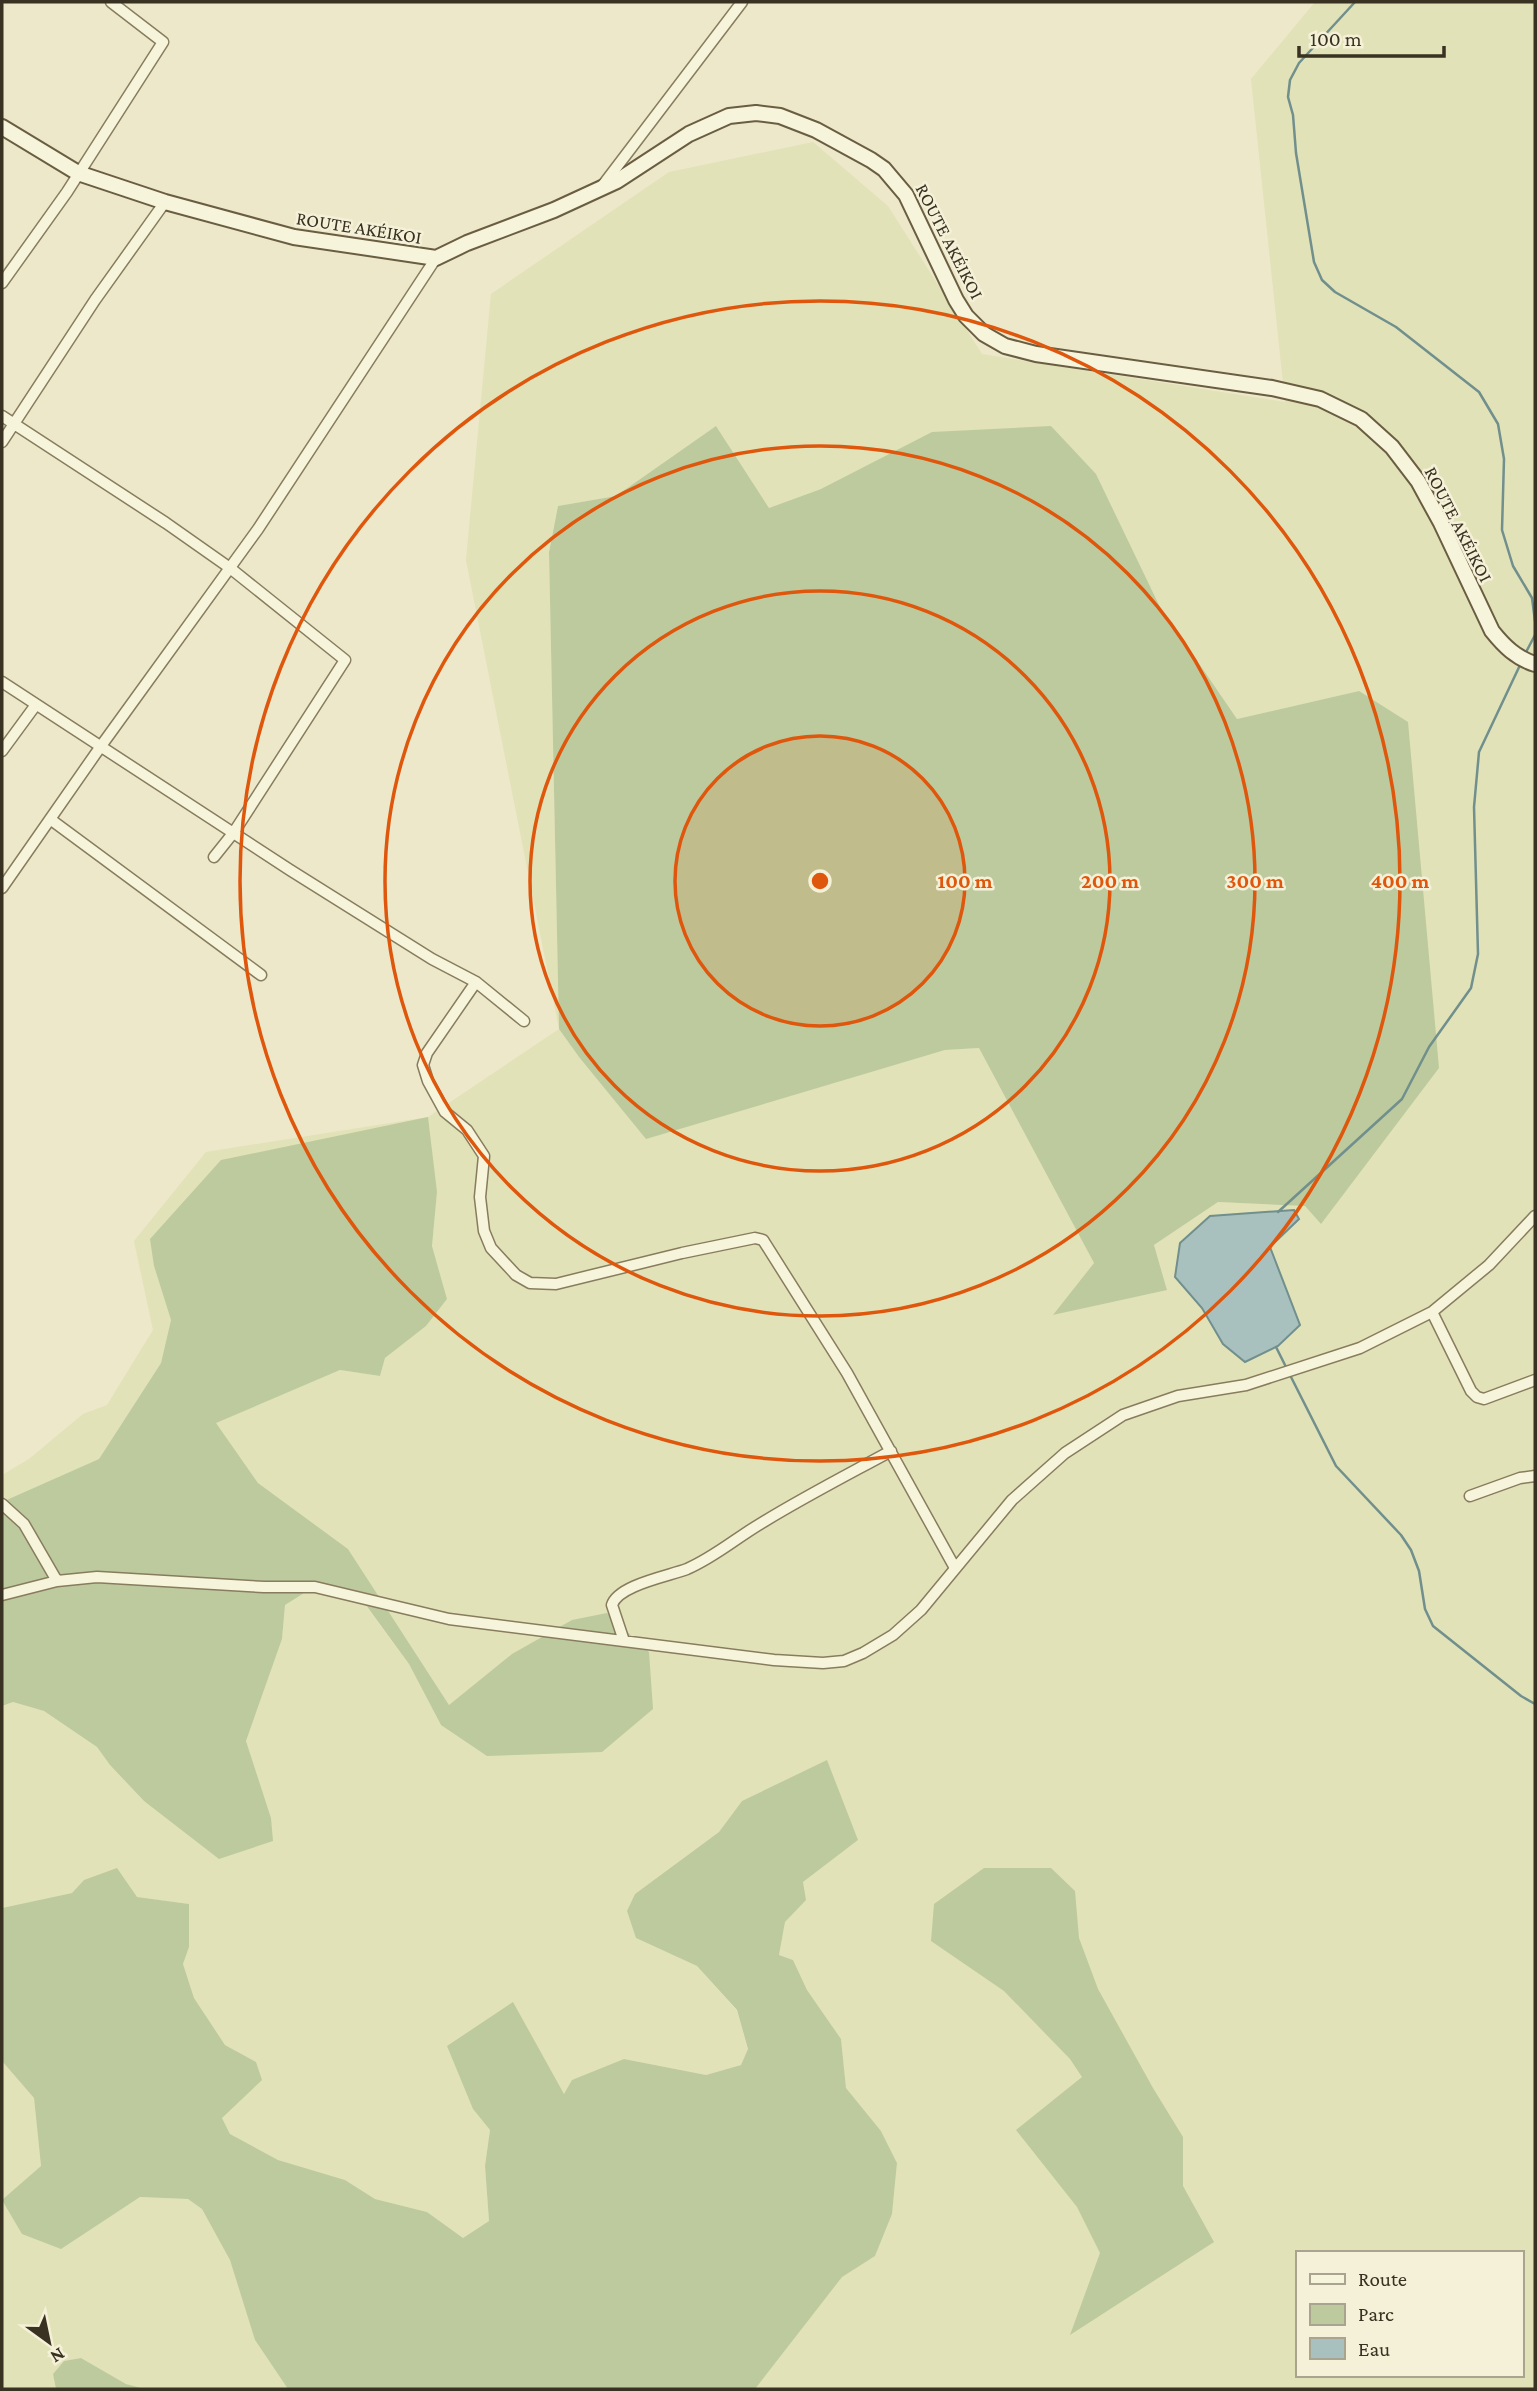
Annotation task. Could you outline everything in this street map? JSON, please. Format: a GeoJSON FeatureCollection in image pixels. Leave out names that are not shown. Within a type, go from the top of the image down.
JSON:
{"type":"FeatureCollection","features":[{"type":"Feature","properties":{"kind":"street"},"geometry":{"type":"LineString","coordinates":[[2,283],[163,42],[111,2]]}},
{"type":"Feature","properties":{"kind":"street"},"geometry":{"type":"LineString","coordinates":[[601,189],[742,2]]}},
{"type":"Feature","properties":{"kind":"street","name":"ROUTE AKÉIKOI"},"geometry":{"type":"LineString","coordinates":[[3,130],[78,173],[165,202],[294,237],[436,258],[601,189],[623,178],[689,134],[729,116],[756,113],[780,116],[816,130],[871,160],[895,180],[915,211],[966,316],[984,334],[1005,346],[1036,354],[1272,388],[1320,399],[1361,419],[1392,447],[1418,481],[1492,631],[1503,646],[1521,660],[1535,664]]}},
{"type":"Feature","properties":{"kind":"street"},"geometry":{"type":"LineString","coordinates":[[2,442],[95,300],[165,202]]}},
{"type":"Feature","properties":{"kind":"street"},"geometry":{"type":"LineString","coordinates":[[2,888],[258,529],[436,258]]}},
{"type":"Feature","properties":{"kind":"street"},"geometry":{"type":"LineString","coordinates":[[2,416],[230,568],[345,660],[234,832],[214,858]]}},
{"type":"Feature","properties":{"kind":"street"},"geometry":{"type":"LineString","coordinates":[[2,682],[290,870],[432,959],[476,982],[524,1021]]}},
{"type":"Feature","properties":{"kind":"street"},"geometry":{"type":"LineString","coordinates":[[2,751],[35,706]]}},
{"type":"Feature","properties":{"kind":"street"},"geometry":{"type":"LineString","coordinates":[[50,818],[261,975]]}},
{"type":"Feature","properties":{"kind":"street"},"geometry":{"type":"LineString","coordinates":[[476,982],[427,1053],[423,1065],[428,1082],[445,1112],[467,1130],[484,1156],[480,1197],[484,1231],[491,1248],[503,1264],[530,1283],[556,1284],[682,1253],[755,1238],[763,1240],[847,1373],[955,1568]]}},
{"type":"Feature","properties":{"kind":"street"},"geometry":{"type":"LineString","coordinates":[[2,1595],[57,1581],[97,1577],[251,1587],[314,1587],[449,1619],[802,1663],[844,1661],[893,1635],[921,1610],[1012,1500],[1065,1454],[1123,1415],[1178,1396],[1246,1385],[1360,1348],[1433,1312],[1489,1265],[1535,1216]]}},
{"type":"Feature","properties":{"kind":"street"},"geometry":{"type":"LineString","coordinates":[[1433,1312],[1471,1391],[1477,1397],[1484,1399],[1535,1380]]}},
{"type":"Feature","properties":{"kind":"street"},"geometry":{"type":"LineString","coordinates":[[624,1641],[612,1605],[617,1596],[704,1561],[760,1524],[891,1451]]}},
{"type":"Feature","properties":{"kind":"street"},"geometry":{"type":"LineString","coordinates":[[1470,1496],[1520,1478],[1535,1476]]}},
{"type":"Feature","properties":{"kind":"street"},"geometry":{"type":"LineString","coordinates":[[2,1504],[24,1524],[57,1581]]}},
{"type":"Feature","properties":{"kind":"green space"},"geometry":{"type":"Polygon","coordinates":[[[1315,2],[1535,2],[1535,2389],[755,2389],[842,2276],[875,2256],[892,2214],[897,2163],[881,2131],[846,2088],[841,2039],[807,1990],[793,1960],[779,1955],[785,1922],[805,1900],[803,1882],[858,1840],[742,1801],[719,1832],[635,1894],[636,1938],[697,1966],[737,2011],[748,2050],[741,2065],[706,2075],[624,2059],[564,2094],[473,2109],[490,2130],[485,2166],[489,2221],[463,2238],[427,2212],[375,2199],[345,2180],[278,2160],[230,2134],[222,2118],[256,2062],[225,2045],[194,1998],[183,1964],[189,1947],[188,1904],[137,1897],[84,1880],[72,1893],[2,1908],[2,1706],[13,1702],[44,1711],[97,1747],[144,1801],[166,1817],[271,1818],[246,1741],[282,1639],[285,1605],[315,1587],[359,1597],[409,1664],[441,1725],[512,1654],[449,1705],[348,1549],[258,1483],[215,1423],[340,1370],[380,1376],[385,1358],[426,1326],[447,1299],[432,1246],[437,1192],[154,1266],[171,1320],[161,1363],[99,1459],[2,1502],[2,1475],[29,1459],[83,1414],[107,1405],[153,1330],[134,1241],[206,1152],[428,1117],[559,1029],[466,560],[491,294],[669,172],[813,142],[888,206],[982,354],[1285,402],[1251,79],[1315,2]],[[716,426],[616,496],[558,506],[549,552],[559,1029],[646,1138],[945,1050],[979,1048],[1094,1263],[1054,1315],[1167,1289],[1154,1245],[1218,1202],[1305,1206],[1321,1224],[1359,691],[1237,719],[1159,605],[1096,474],[821,489],[769,508],[716,426]]]}},
{"type":"Feature","properties":{"kind":"green space"},"geometry":{"type":"Polygon","coordinates":[[[716,426],[769,508],[821,489],[932,432],[1051,426],[1096,474],[1159,605],[1237,719],[1359,691],[1408,722],[1439,1068],[1321,1224],[1305,1206],[1218,1202],[1154,1245],[1167,1290],[1053,1315],[1094,1263],[979,1048],[945,1050],[646,1139],[579,1057],[559,1029],[549,552],[558,506],[616,496],[716,426]]]}},
{"type":"Feature","properties":{"kind":"green space"},"geometry":{"type":"Polygon","coordinates":[[[428,1117],[437,1192],[432,1246],[447,1299],[426,1326],[385,1358],[380,1376],[340,1370],[216,1423],[258,1483],[348,1549],[449,1705],[512,1654],[572,1620],[607,1613],[649,1652],[653,1709],[602,1752],[487,1756],[441,1725],[409,1664],[360,1597],[314,1587],[285,1605],[282,1639],[246,1741],[271,1818],[273,1841],[219,1859],[144,1801],[97,1747],[44,1711],[13,1702],[2,1706],[2,1502],[99,1459],[161,1363],[171,1320],[154,1266],[150,1239],[221,1160],[428,1117]]]}},
{"type":"Feature","properties":{"kind":"green space"},"geometry":{"type":"Polygon","coordinates":[[[827,1760],[858,1840],[803,1882],[806,1900],[785,1922],[779,1955],[793,1960],[807,1990],[841,2039],[846,2088],[881,2131],[897,2163],[892,2214],[875,2256],[842,2277],[755,2389],[288,2389],[255,2340],[230,2260],[202,2209],[188,2199],[140,2197],[61,2249],[22,2234],[2,2200],[41,2166],[34,2098],[2,2061],[2,1908],[72,1893],[84,1880],[117,1868],[137,1897],[189,1904],[189,1947],[183,1964],[194,1998],[225,2045],[256,2062],[262,2080],[222,2118],[230,2134],[278,2160],[345,2180],[375,2199],[427,2212],[463,2238],[489,2221],[485,2166],[490,2130],[473,2109],[447,2046],[513,2002],[564,2094],[572,2080],[624,2059],[706,2075],[741,2065],[748,2049],[737,2010],[697,1966],[636,1938],[627,1911],[635,1894],[719,1832],[742,1801],[827,1760]]]}},
{"type":"Feature","properties":{"kind":"green space"},"geometry":{"type":"Polygon","coordinates":[[[984,1868],[1051,1868],[1075,1891],[1079,1938],[1098,1989],[1183,2137],[1183,2186],[1214,2242],[1070,2335],[1100,2253],[1077,2207],[1016,2130],[1082,2077],[1070,2059],[1004,1991],[931,1941],[934,1904],[984,1868]]]}},
{"type":"Feature","properties":{"kind":"green space"},"geometry":{"type":"Polygon","coordinates":[[[2,2061],[34,2098],[41,2167],[61,2248],[140,2197],[188,2199],[202,2209],[231,2260],[255,2340],[288,2389],[145,2389],[126,2384],[81,2358],[64,2361],[53,2374],[56,2389],[2,2389],[2,2061]]]}},
{"type":"Feature","properties":{"kind":"green space"},"geometry":{"type":"Polygon","coordinates":[[[81,2358],[126,2384],[145,2389],[56,2389],[53,2374],[64,2361],[81,2358]]]}},
{"type":"Feature","properties":{"kind":"water"},"geometry":{"type":"Polygon","coordinates":[[[1294,1210],[1299,1219],[1270,1247],[1300,1325],[1278,1346],[1245,1362],[1223,1344],[1202,1308],[1175,1277],[1180,1243],[1210,1216],[1294,1210]]]}},
{"type":"Feature","properties":{"kind":"waterway"},"geometry":{"type":"LineString","coordinates":[[1355,2],[1299,63],[1290,80],[1288,97],[1293,115],[1296,153],[1314,262],[1322,280],[1335,292],[1396,327],[1479,392],[1498,424],[1504,459],[1502,530],[1513,566],[1532,598],[1535,621]]}},
{"type":"Feature","properties":{"kind":"waterway"},"geometry":{"type":"LineString","coordinates":[[1525,654],[1535,635]]}},
{"type":"Feature","properties":{"kind":"waterway"},"geometry":{"type":"LineString","coordinates":[[1278,1212],[1402,1099],[1429,1047],[1471,988],[1478,954],[1474,807],[1479,752],[1521,663]]}},
{"type":"Feature","properties":{"kind":"waterway"},"geometry":{"type":"LineString","coordinates":[[1276,1347],[1287,1369]]}},
{"type":"Feature","properties":{"kind":"waterway"},"geometry":{"type":"LineString","coordinates":[[1290,1375],[1336,1466],[1401,1535],[1411,1550],[1419,1571],[1425,1609],[1433,1626],[1521,1696],[1535,1704]]}}]}
